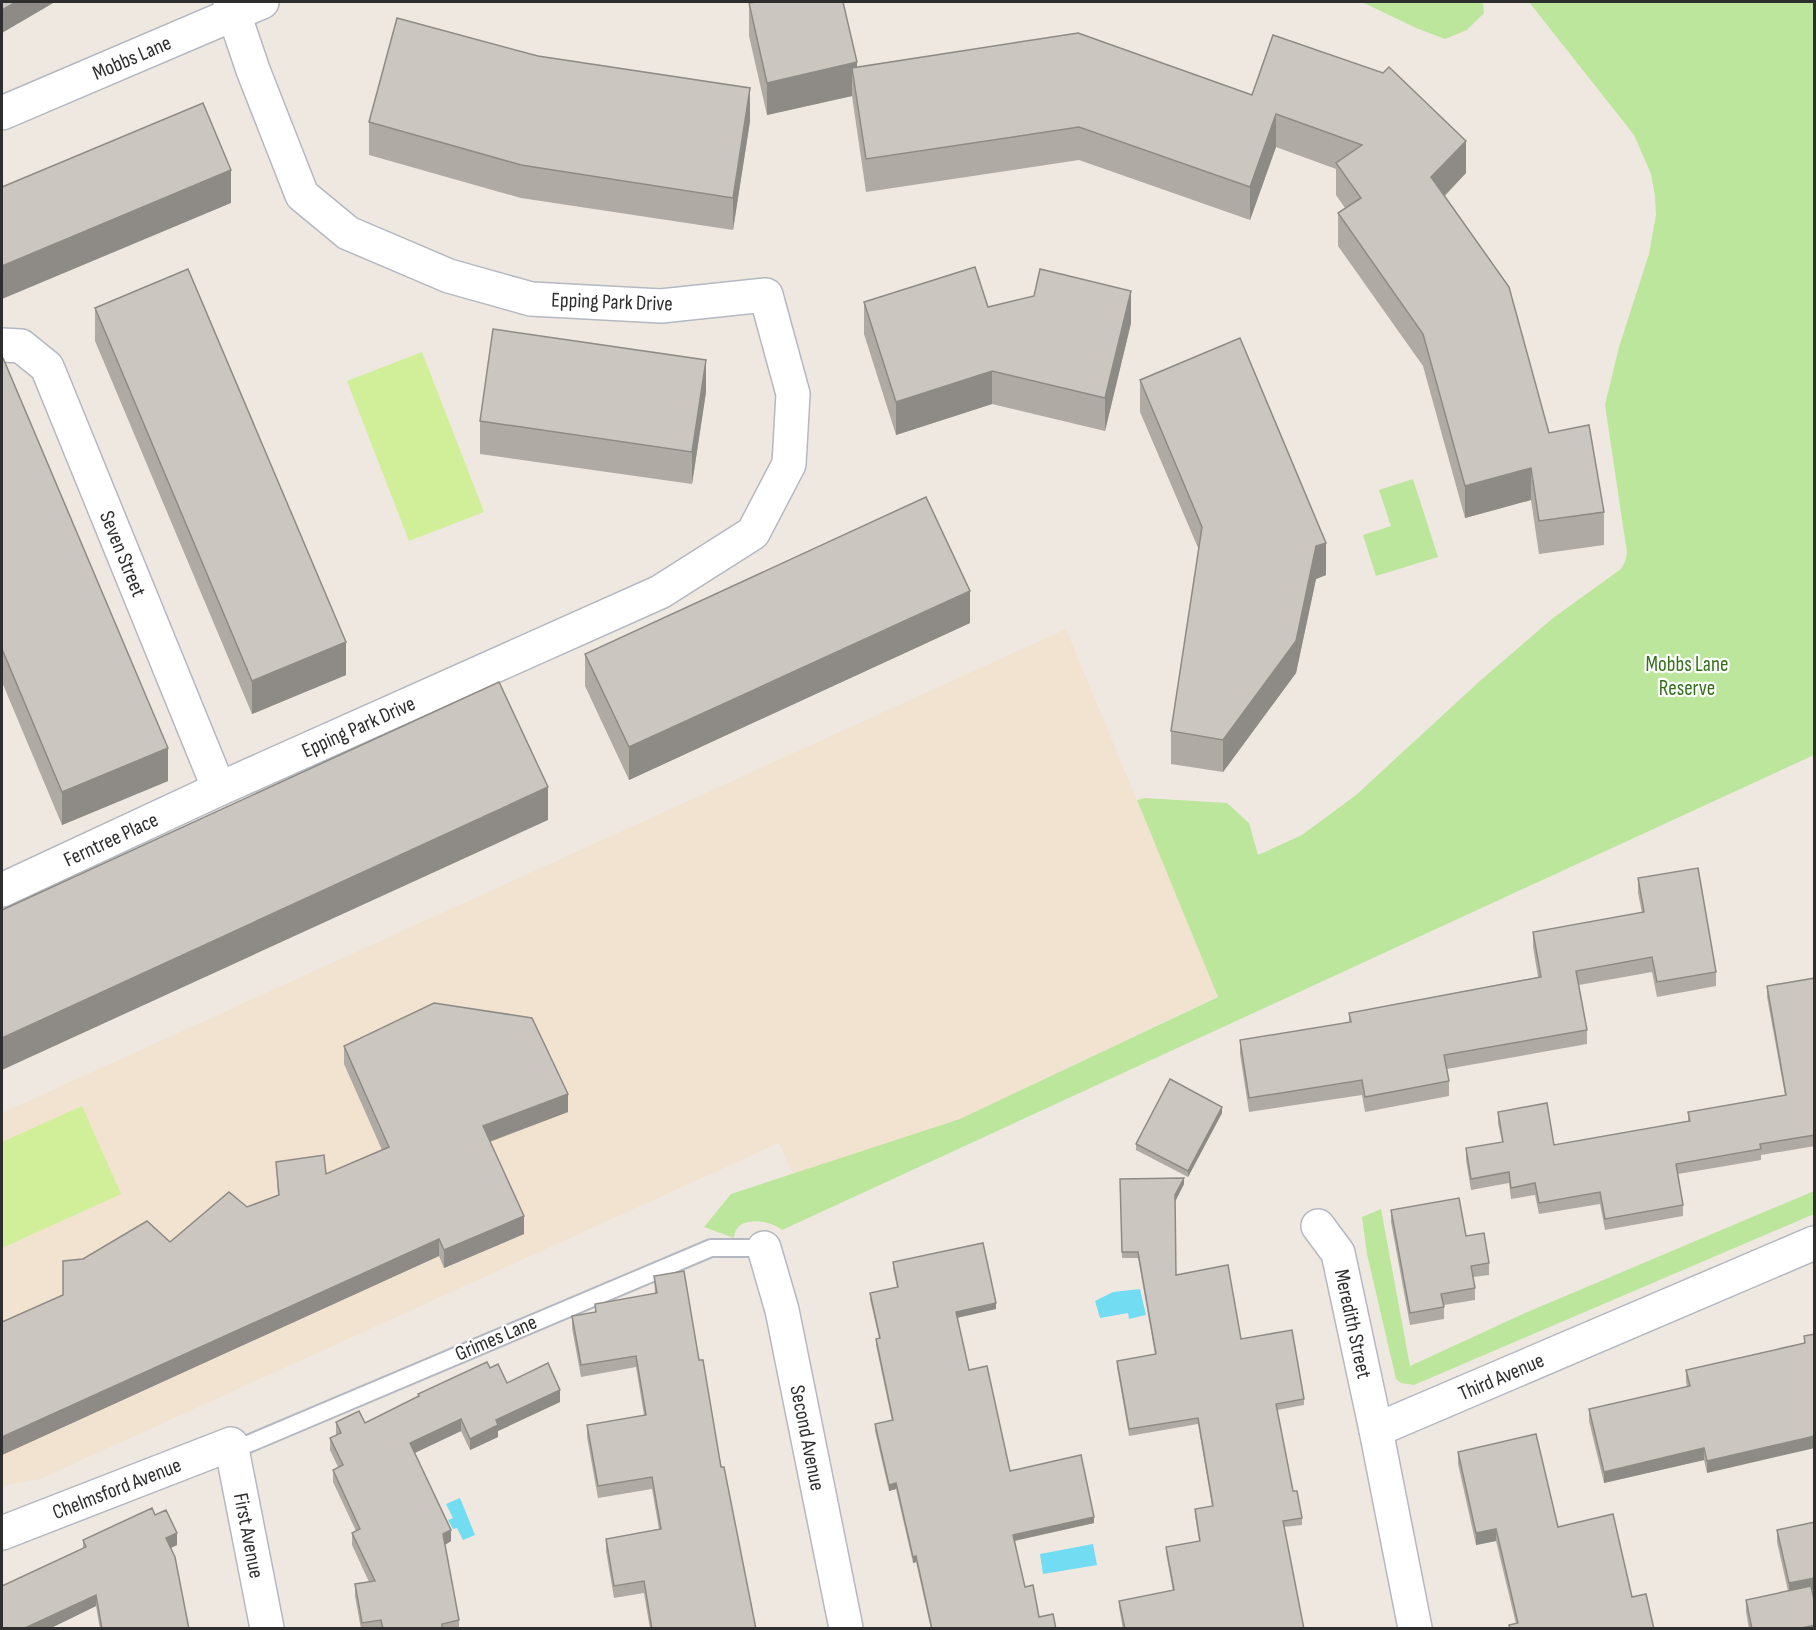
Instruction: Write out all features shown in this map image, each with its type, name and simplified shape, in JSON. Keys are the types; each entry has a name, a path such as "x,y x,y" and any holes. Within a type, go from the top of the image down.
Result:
{"street":[{"name":"Mobbs Lane","path":"2,113 242,5"},
{"name":"Epping Park Drive","path":"219,789 660,592 753,533 789,464 793,394 766,295 661,306 531,299 449,276 348,233 302,195 253,70 242,5"},
{"name":"Seven Street","path":"2,345 21,346 47,367 219,789"},
{"name":"Ferntree Place","path":"2,890 219,789"},
{"name":"Meredith Street","path":"1318,1226 1338,1253 1376,1430"},
{"name":"Third Avenue","path":"1376,1430 1815,1243"},
{"name":"Second Avenue","path":"764,1248 782,1310 846,1629"},
{"path":"1376,1430 1415,1629"},
{"name":"Chelmsford Avenue","path":"2,1533 231,1444"},
{"name":"First Avenue","path":"231,1444 267,1629"}],"lane":[{"name":"Grimes Lane","path":"231,1444 248,1444 711,1248 764,1248"}],"shaded area":[{"path":"1066,629 1218,996 802,1195 779,1143 40,1479 2,1486 2,1113"}],"green space":[{"path":"1362,2 1483,2 1484,13 1467,30 1445,39"},
{"name":"Mobbs Lane Reserve","path":"1529,2 1814,2 1814,755 782,1230 769,1223 746,1222 736,1231 734,1238 704,1227 731,1194 960,1119 1218,997 1137,800 1145,798 1227,803 1249,823 1258,855 1302,835 1356,795 1481,680 1553,618 1621,569 1627,553 1605,405 1619,347 1649,254 1656,215 1655,196 1651,174 1634,135"},
{"path":"422,352 484,512 409,541 347,381"},
{"path":"1413,479 1438,557 1376,576 1363,535 1391,526 1379,490"},
{"path":"82,1106 121,1194 2,1248 2,1142"},
{"path":"1814,1191 1814,1214 1414,1385 1401,1383 1396,1379 1367,1254 1362,1217 1381,1209 1410,1366 1525,1313"}],"water":[{"path":"1140,1289 1146,1315 1129,1319 1128,1313 1100,1318 1095,1301 1113,1292"},
{"path":"460,1498 475,1535 463,1540 457,1528 453,1529 448,1520 453,1518 446,1504"},
{"path":"1093,1544 1097,1565 1043,1574 1040,1554"}],"building":[{"path":"2,2 16,2 2,10"},
{"path":"843,2 857,62 767,83 749,3"},
{"path":"397,18 538,56 750,88 733,198 521,165 369,122"},
{"path":"1078,33 1252,95 1273,35 1383,73 1389,67 1466,141 1431,177 1509,287 1549,433 1589,425 1604,512 1539,521 1531,468 1465,486 1423,334 1338,213 1361,198 1336,163 1362,145 1276,114 1250,187 1079,127 866,159 852,68"},
{"path":"203,103 231,170 2,266 2,187"},
{"path":"975,267 988,307 1034,296 1040,269 1131,291 1105,398 992,371 896,402 864,302"},
{"path":"188,269 346,642 252,681 95,308"},
{"path":"493,329 706,360 692,452 480,421"},
{"path":"1240,338 1326,543 1316,546 1296,641 1223,740 1171,731 1202,527 1140,380"},
{"path":"2,358 168,748 62,792 2,649"},
{"path":"926,497 970,591 629,747 585,654"},
{"path":"499,682 548,787 2,1038 2,910"},
{"path":"1698,868 1716,972 1657,982 1652,957 1576,971 1587,1030 1444,1055 1449,1081 1365,1097 1362,1080 1249,1098 1240,1040 1351,1022 1349,1013 1541,977 1533,932 1644,912 1638,878"},
{"path":"1815,978 1815,1135 1760,1144 1761,1149 1676,1164 1683,1205 1605,1219 1600,1192 1539,1203 1535,1183 1511,1188 1509,1172 1471,1179 1466,1148 1503,1142 1498,1112 1547,1103 1554,1145 1690,1121 1688,1112 1786,1095 1767,986"},
{"path":"434,1003 532,1018 568,1094 483,1126 524,1216 444,1250 439,1239 2,1437 2,1322 63,1295 63,1261 83,1259 147,1221 170,1242 229,1192 247,1207 279,1195 276,1162 324,1155 326,1174 389,1147 344,1046"},
{"path":"1170,1079 1222,1107 1188,1171 1136,1144"},
{"path":"1184,1178 1175,1195 1176,1275 1228,1265 1241,1339 1292,1330 1304,1399 1276,1404 1293,1491 1297,1491 1302,1518 1283,1521 1304,1629 1125,1629 1119,1601 1174,1590 1166,1547 1200,1541 1195,1509 1213,1506 1198,1418 1129,1429 1117,1361 1156,1354 1138,1252 1122,1252 1120,1179"},
{"path":"1459,1198 1466,1236 1484,1233 1489,1263 1471,1266 1475,1288 1441,1294 1444,1307 1410,1313 1391,1210"},
{"path":"983,1243 996,1303 956,1312 969,1370 987,1366 1010,1471 1081,1455 1094,1517 1013,1535 1025,1587 1033,1585 1039,1617 1053,1614 1056,1629 932,1629 916,1556 913,1557 896,1483 889,1485 875,1424 893,1420 876,1339 880,1338 870,1293 898,1287 893,1262"},
{"path":"684,1271 699,1360 703,1360 721,1467 724,1467 756,1629 652,1629 644,1581 614,1586 606,1539 661,1529 652,1477 598,1486 587,1425 646,1415 636,1356 581,1365 572,1316 596,1312 595,1304 657,1293 654,1276"},
{"path":"1815,1334 1815,1436 1707,1461 1704,1448 1604,1472 1589,1409 1690,1386 1686,1370 1805,1343 1804,1336"},
{"path":"487,1362 490,1368 498,1364 507,1383 548,1363 560,1390 496,1420 498,1425 470,1439 461,1419 410,1443 451,1530 443,1534 459,1620 442,1624 442,1629 383,1629 381,1620 362,1623 355,1584 375,1581 352,1533 360,1529 333,1470 343,1465 330,1438 341,1433 336,1422 359,1411 365,1423 419,1396 418,1394"},
{"path":"1536,1434 1558,1527 1613,1514 1632,1597 1646,1594 1654,1629 1510,1629 1509,1625 1518,1623 1496,1529 1476,1533 1458,1452"},
{"path":"152,1508 155,1515 166,1510 177,1533 166,1538 175,1557 189,1629 102,1629 96,1595 23,1629 2,1629 2,1586 86,1547 83,1540"},
{"path":"1815,1522 1815,1578 1789,1583 1777,1530"},
{"path":"1811,1586 1815,1604 1815,1625 1803,1629 1752,1629 1746,1600"}]}
